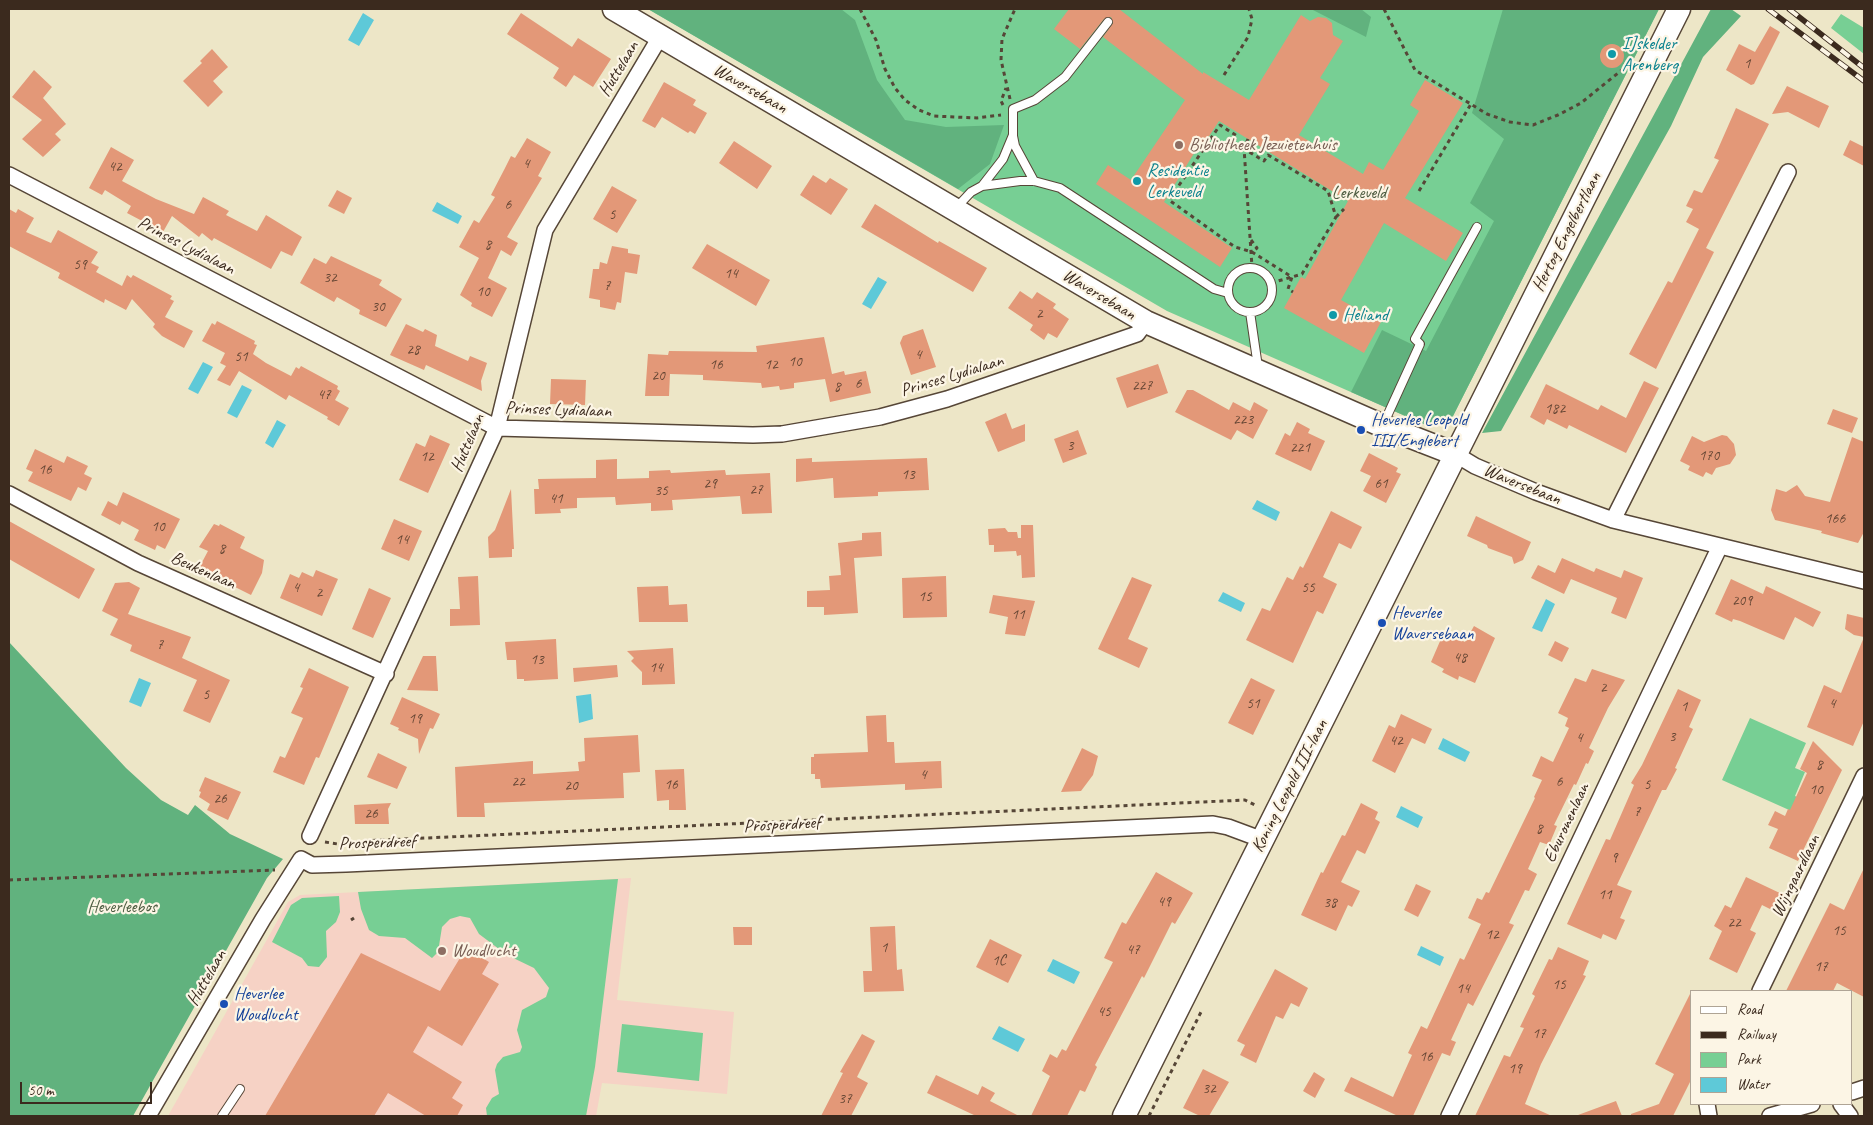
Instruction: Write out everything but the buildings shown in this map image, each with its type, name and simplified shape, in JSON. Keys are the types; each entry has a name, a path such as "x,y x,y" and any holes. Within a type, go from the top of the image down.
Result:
{"street":[{"name":"Waversebaan","path":"614,9 1146,322 1383,426 1455,454 1476,466 1536,492 1613,520 1864,581"},
{"name":"Hertog Engelbertlaan","path":"1455,454 1679,9"},
{"name":"Huttelaan","path":"310,836 386,674 447,533 498,428 546,230 660,36"},
{"path":"1613,520 1788,172"},
{"name":"Prinses Lydialaan","path":"9,175 498,428 753,435 782,434 880,417 947,399 1137,334 1146,322"},
{"name":"Koning Leopold III-laan","path":"1124,1116 1455,454"},
{"name":"Beukenlaan","path":"9,494 138,563 386,674"},
{"name":"Eburonenlaan","path":"1449,1116 1720,546"},
{"name":"Wijngaardlaan","path":"1760,990 1864,776"},
{"name":"Prosperdreef","path":"300,860 312,865 346,864 1213,824 1228,827 1263,840"},
{"name":"Huttelaan","path":"148,1116 300,860"},
{"path":"1770,1116 1808,1105"},
{"path":"1842,1105 1850,1116"}],"lane":[{"path":"1034,181 1015,146 1013,109 1035,100 1065,77 1108,22"},
{"path":"982,186 1003,159 1013,135"},
{"path":"955,210 971,192 982,186 1034,181 1060,188 1214,289 1228,293"},
{"path":"1383,426 1420,344 1415,339 1477,227"},
{"path":"1252,268 1263,272 1271,283 1271,296 1268,303 1257,311 1250,312 1238,309 1230,299 1228,286 1235,272 1252,268"},
{"path":"1250,312 1259,371"},
{"path":"222,1116 240,1089"}],"path":[{"path":"860,9 876,40 885,69 895,88 905,100 919,110 934,116 977,118 1002,115 1013,109 1005,85 1001,60 1002,38 1016,9"},
{"path":"1224,75 1248,37 1252,19 1249,9"},
{"path":"1384,9 1415,70 1487,114 1510,122 1533,125 1581,102 1636,58"},
{"path":"1419,191 1471,104"},
{"path":"1292,277 1252,252 1235,247 1169,200 1220,125 1237,136 1233,142 1264,161 1268,155 1328,191 1336,217"},
{"path":"1248,139 1244,148 1252,268"},
{"path":"1271,283 1302,274 1336,217 1344,209"},
{"path":"1292,277 1288,289 1293,292"},
{"path":"310,836 330,844 344,845 372,840 1245,800 1276,815"},
{"path":"9,880 252,869 279,870 289,877"}],"shaded area":[{"name":"Woudlucht","path":"631,878 617,1000 734,1012 727,1094 602,1083 596,1116 168,1116 288,902 300,895"}],"green space":[{"name":"Lerkeveld","path":"648,9 1659,9 1453,416 1441,425 1428,426 1167,311"},
{"path":"648,9 841,9 855,20 877,80 905,120 946,127 1004,125 990,164 958,189"},
{"path":"1311,9 1361,9 1371,17 1366,37"},
{"path":"1503,9 1659,9 1453,416 1441,425 1428,426 1351,392 1382,330 1426,351 1494,221 1470,203 1504,139 1472,113"},
{"path":"1711,9 1731,9 1741,16 1703,57 1671,126 1501,431 1482,433"},
{"path":"1841,14 1864,28 1864,54 1831,28"},
{"name":"Heverleebos","path":"9,642 126,768 161,800 188,815 195,805 230,834 283,859 267,878 133,1116 9,1116"},
{"path":"1750,718 1806,743 1795,768 1805,772 1795,796 1822,808 1816,822 1722,780"},
{"path":"618,879 595,1067 586,1116 487,1116 486,1108 492,1098 499,1094 495,1070 497,1064 503,1057 520,1052 522,1047 517,1030 522,1010 546,997 549,988 534,968 507,955 479,934 470,918 460,916 450,919 442,927 438,952 432,958 405,938 379,936 369,930 361,909 358,892"},
{"path":"339,896 340,912 336,922 326,931 327,957 319,967 308,966 302,958 272,942 291,905 302,898"},
{"path":"622,1024 703,1033 699,1081 617,1072"}],"water":[{"path":"363,13 374,20 359,46 348,40"},
{"path":"437,202 462,216 458,224 432,211"},
{"path":"878,277 887,282 871,309 862,304"},
{"path":"203,362 213,367 198,394 188,389"},
{"path":"242,385 252,390 237,418 227,413"},
{"path":"277,420 286,425 273,448 265,443"},
{"path":"1257,500 1280,512 1276,521 1252,509"},
{"path":"1223,592 1245,603 1241,612 1218,601"},
{"path":"1546,599 1555,604 1542,632 1532,628"},
{"path":"139,678 151,683 141,707 129,702"},
{"path":"591,694 593,719 579,723 576,696"},
{"path":"1443,738 1470,752 1465,762 1438,749"},
{"path":"1401,806 1423,817 1418,828 1396,817"},
{"path":"1421,946 1444,957 1440,966 1417,955"},
{"path":"1053,959 1080,972 1074,984 1047,971"},
{"path":"999,1026 1025,1039 1018,1052 992,1039"}],"railway":[{"path":"1768,9 1864,81"},
{"path":"1789,9 1864,68"}],"place":[{"name":"IJskelder Arenberg","path":"1612,54"},
{"name":"Bibliotheek Jezuietenhuis","path":"1179,145"},
{"name":"Residentie Lerkeveld","path":"1137,181"},
{"name":"Heliand","path":"1333,315"},
{"name":"Heverlee Leopold III/Englebert","path":"1361,430"},
{"name":"Heverlee Waversebaan","path":"1382,623"},
{"name":"Woudlucht","path":"442,951"},
{"name":"Heverlee Woudlucht","path":"224,1004"}]}
